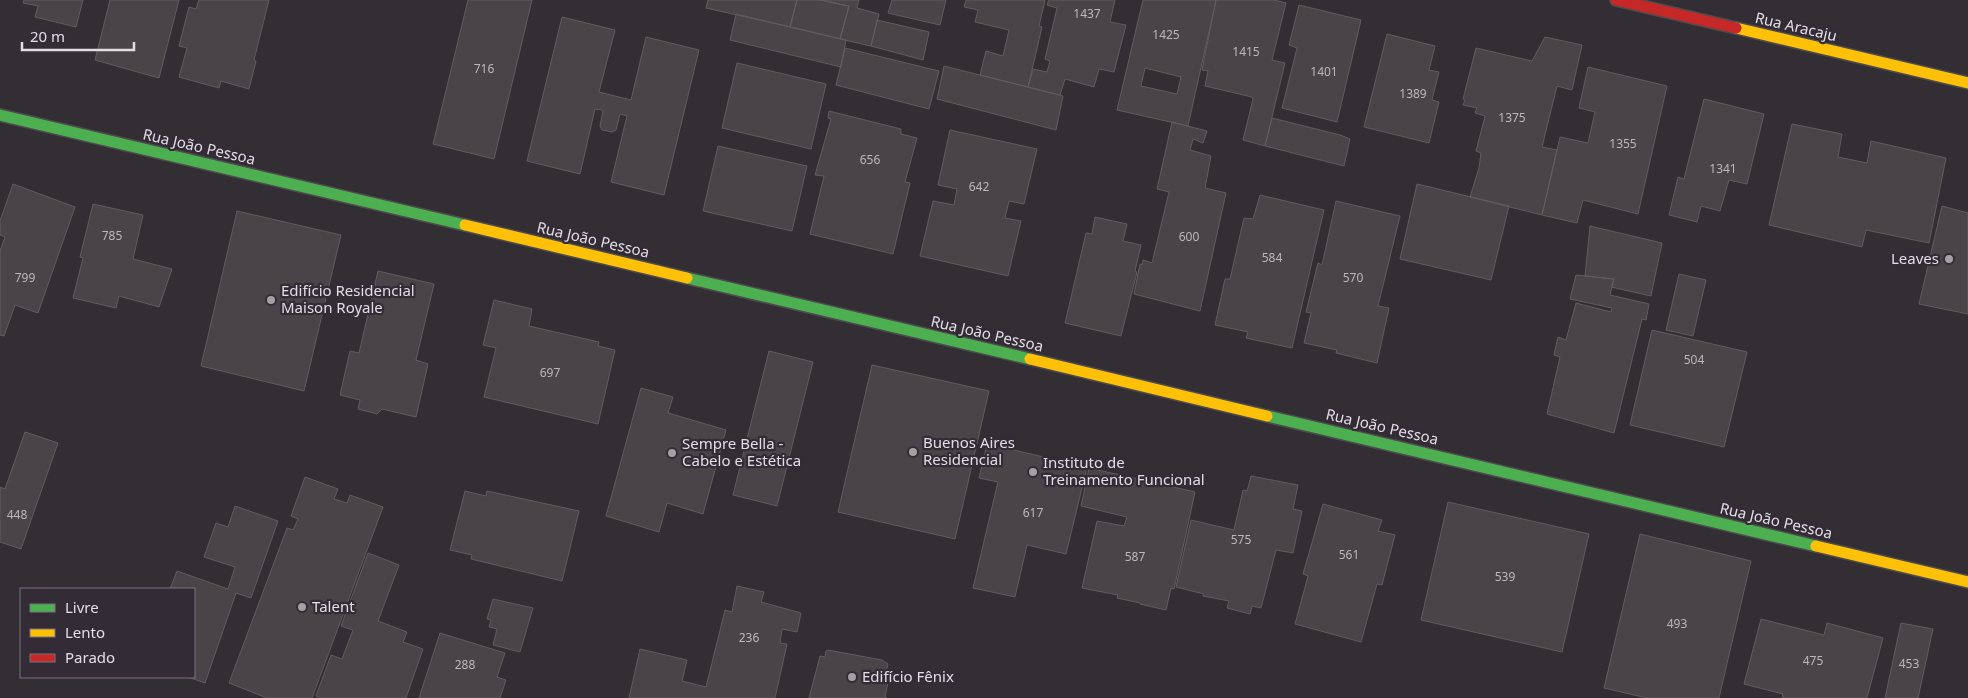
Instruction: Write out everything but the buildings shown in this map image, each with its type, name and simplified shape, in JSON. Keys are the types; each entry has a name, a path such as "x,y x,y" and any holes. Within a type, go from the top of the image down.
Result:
{"street":[{"name":"Rua Aracaju","path":"1616,0 1968,83"},
{"name":"Rua João Pessoa","path":"0,115 1968,582"}],"traffic: fast":[{"path":"0,115 465,225"},
{"path":"687,278 1030,359"},
{"path":"1267,416 1816,546"}],"traffic: slow":[{"path":"1736,28 1968,83"},
{"path":"465,225 687,278"},
{"path":"1030,359 1267,416"},
{"path":"1816,546 1968,582"}],"traffic: jam":[{"path":"1616,0 1736,28"}],"place":[{"name":"Leaves","path":"1949,259"},
{"name":"Edifício Residencial Maison Royale","path":"271,300"},
{"name":"Buenos Aires Residencial","path":"913,452"},
{"name":"Sempre Bella - Cabelo e Estética","path":"672,453"},
{"name":"Instituto de Treinamento Funcional","path":"1033,472"},
{"name":"Talent","path":"302,607"},
{"name":"Edifício Fênix","path":"852,677"}]}
